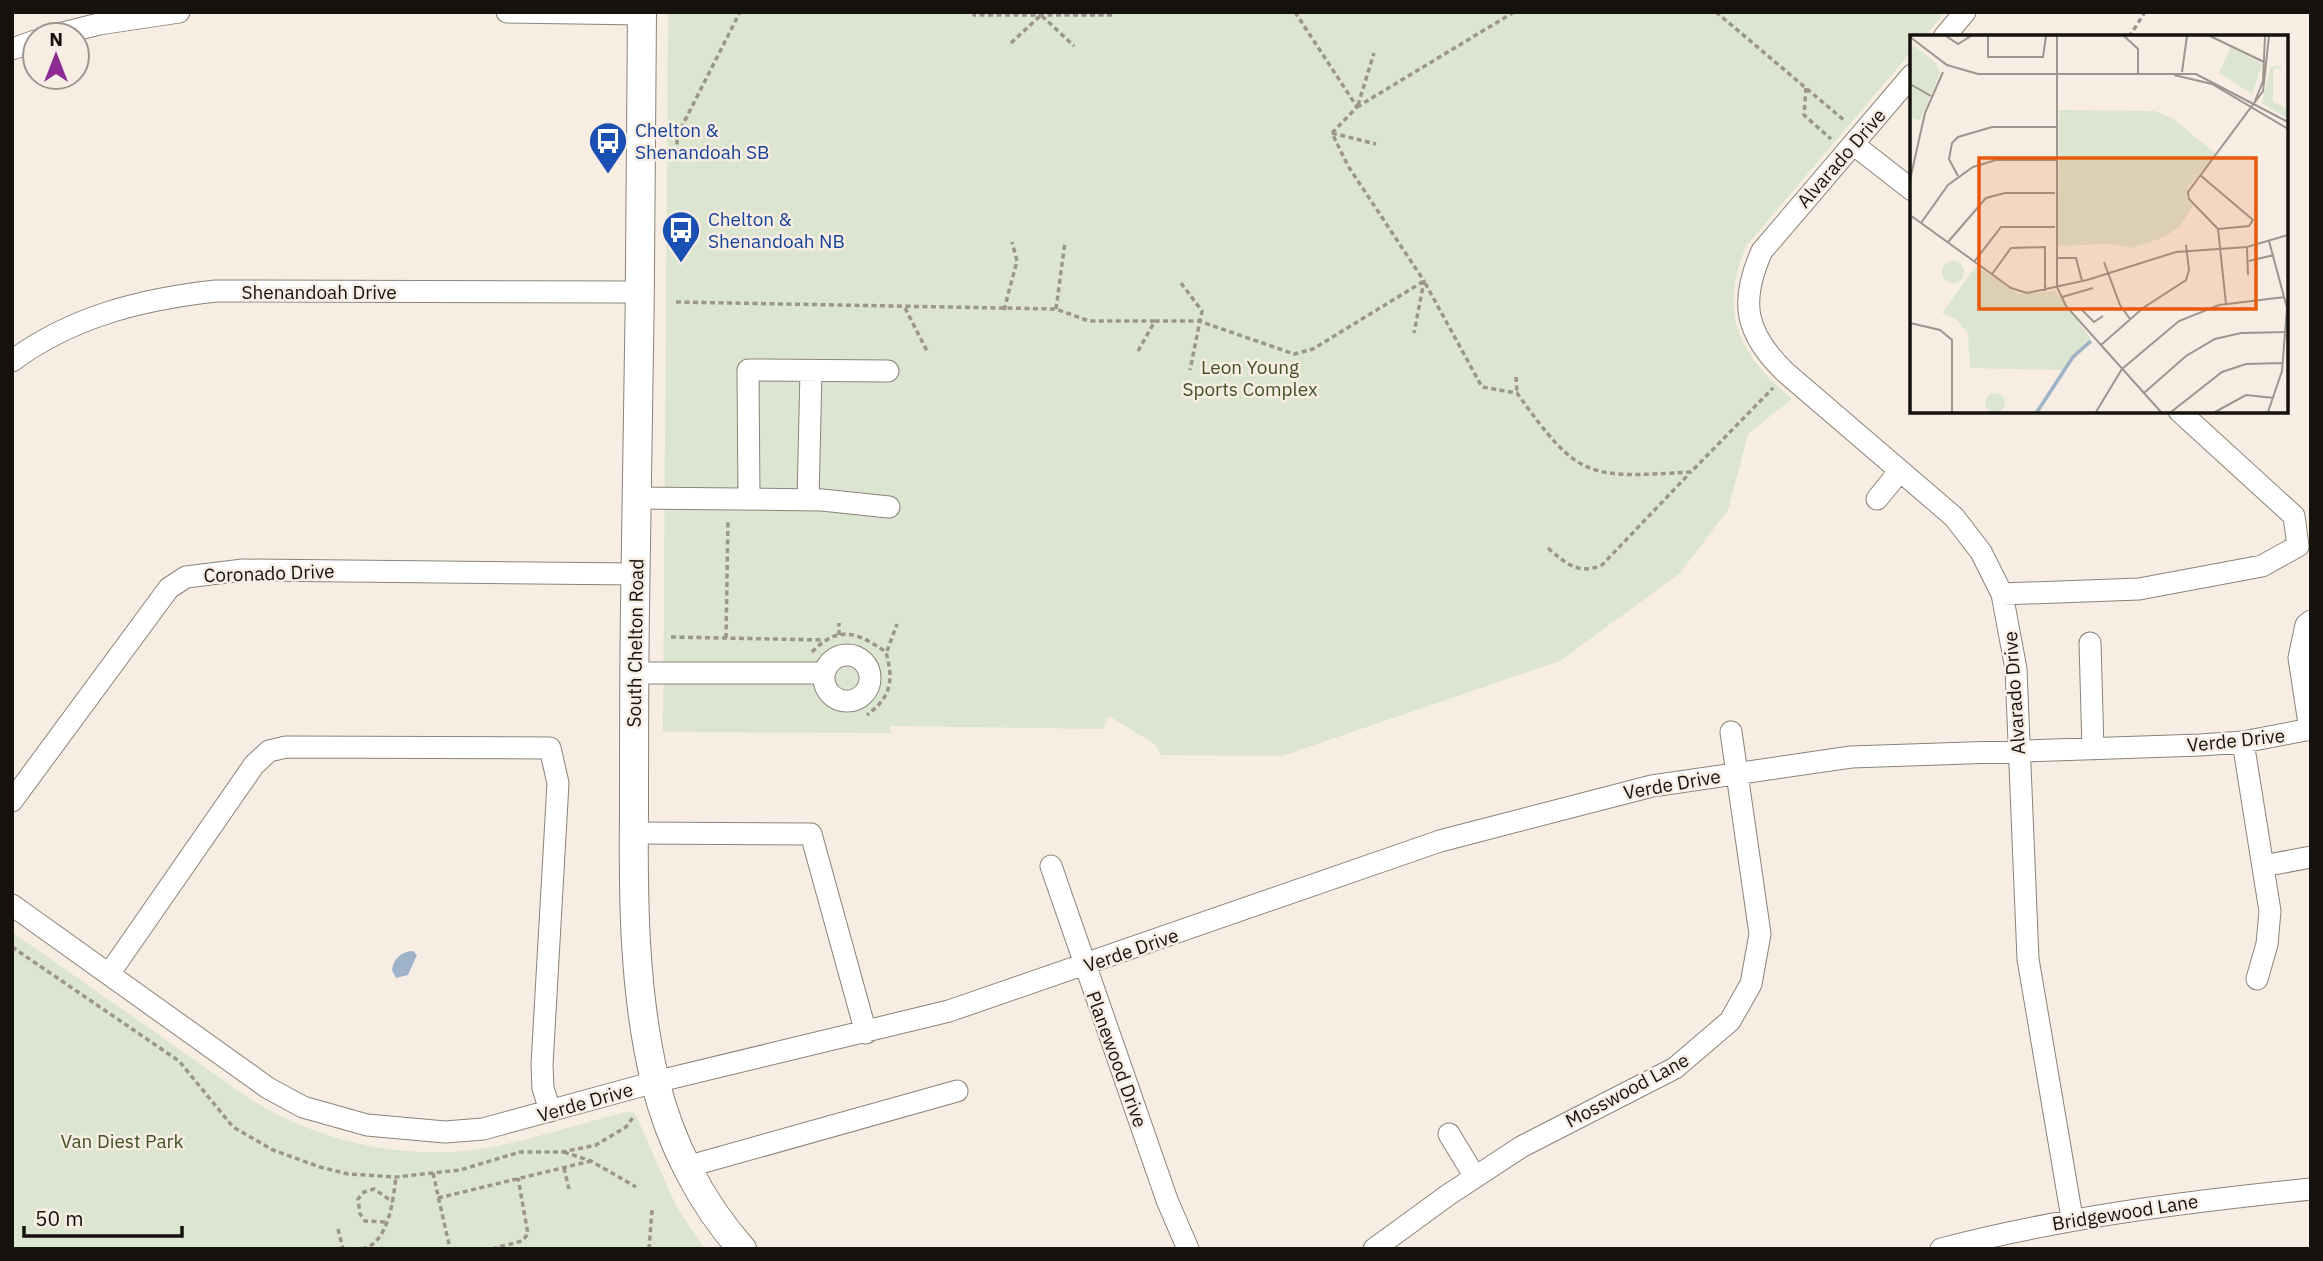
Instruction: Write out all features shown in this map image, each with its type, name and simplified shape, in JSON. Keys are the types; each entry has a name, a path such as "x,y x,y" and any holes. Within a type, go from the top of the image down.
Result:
{"main road":[{"name":"South Chelton Road","path":"642,13 634,673 634,833 638,967 643,1019 655,1082 686,1167 741,1249"}],"street":[{"path":"91,26 179,12"},
{"path":"507,12 642,13"},
{"path":"1946,35 1965,12"},
{"name":"Alvarado Drive","path":"1910,77 1762,251 1754,267 1747,300 1749,318 1761,346 1785,372 1969,533 2002,594 2016,669 2028,959 2072,1218"},
{"path":"1853,144 1910,188"},
{"name":"Shenandoah Drive","path":"12,361 58,332 103,313 164,297 216,291 639,292"},
{"path":"749,499 748,370 888,371"},
{"path":"808,500 811,371"},
{"path":"2002,594 2139,589 2262,566 2298,546 2294,516 2181,413"},
{"path":"1877,499 1899,472"},
{"path":"637,498 808,500 889,507"},
{"name":"Coronado Drive","path":"12,801 169,588 186,578 211,572 243,570 636,574"},
{"path":"2310,729 2299,657 2306,625 2311,621"},
{"path":"2090,643 2093,748"},
{"path":"634,673 815,673"},
{"name":"Verde Drive","path":"12,905 268,1088 303,1107 367,1125 445,1132 483,1129 655,1082 949,1011 1488,827 1652,786 1863,756 2243,741 2310,729"},
{"name":"Mosswood Lane","path":"1374,1249 1475,1177 1569,1120 1675,1068 1714,1038 1741,1003 1755,971 1760,934 1731,732"},
{"path":"2243,741 2270,911 2267,944 2257,979"},
{"path":"108,974 254,765 269,751 286,747 550,748 558,783 542,1065 543,1088 550,1111"},
{"path":"634,833 811,834 866,1033"},
{"path":"2263,866 2311,857"},
{"name":"Planewood Drive","path":"1051,866 1084,966 1171,1209 1188,1249"},
{"path":"686,1167 957,1091"},
{"path":"1450,1134 1475,1177"},
{"name":"Bridgewood Lane","path":"1941,1249 2072,1218 2190,1201 2311,1189"}],"path":[{"path":"677,153 677,136 740,12"},
{"path":"974,12 974,15 1114,15 1114,12"},
{"path":"1295,12 1357,107"},
{"path":"1332,133 1357,107 1514,12"},
{"path":"1716,12 1846,122"},
{"path":"2130,35 2146,12"},
{"path":"1011,43 1041,15"},
{"path":"1041,15 1074,46"},
{"path":"1357,107 1374,52"},
{"path":"1806,88 1804,115 1831,139"},
{"path":"1332,133 1376,144"},
{"path":"1332,133 1348,166 1424,281 1482,387 1517,393"},
{"path":"1004,310 1017,261 1012,242"},
{"path":"1056,309 1065,242"},
{"path":"676,302 1056,309 1088,321 1199,321 1294,354 1313,349 1424,281"},
{"path":"1414,333 1424,281"},
{"path":"1181,283 1202,312 1190,370"},
{"path":"905,308 927,351"},
{"path":"1138,351 1155,321"},
{"path":"1548,548 1567,565 1588,571 1602,565 1771,390 1785,372"},
{"path":"1516,377 1517,393 1548,436 1567,456 1592,471 1619,477 1691,472"},
{"path":"726,638 728,512"},
{"path":"839,623 839,635"},
{"path":"867,715 887,696 892,683 887,652 897,624"},
{"path":"671,637 825,640 839,635 861,634 887,652"},
{"path":"815,673 806,661 825,640"},
{"path":"562,1152 591,1161 636,1187"},
{"path":"438,1198 591,1161"},
{"path":"564,1167 569,1189"},
{"path":"433,1173 450,1249"},
{"path":"362,1249 372,1248 380,1237 393,1202 396,1177"},
{"path":"492,1249 522,1241 528,1234 518,1178"},
{"path":"385,1222 365,1221 359,1214 358,1199 364,1192 374,1189 393,1202"},
{"path":"649,1249 652,1210"},
{"path":"338,1229 343,1249"}],"green space":[{"name":"Leon Young Sports Complex","path":"668,12 1945,12 1926,35 1910,35 1910,53 1747,245 1738,269 1734,291 1738,331 1758,366 1792,399 1748,434 1728,510 1680,573 1560,661 1282,756 1160,755 1156,745 1109,716 1103,729 890,726 891,733 663,732"},
{"name":"Van Diest Park","path":"12,932 253,1101 298,1124 346,1141 422,1152 470,1150 515,1142 626,1112 635,1113 677,1208 705,1249 12,1249"}],"water":[{"path":"413,951 417,955 408,975 396,978 392,970 396,959 405,952"}],"place":[{"name":"Chelton & Shenandoah SB","path":"608,175"},
{"name":"Chelton & Shenandoah NB","path":"681,264"}]}
